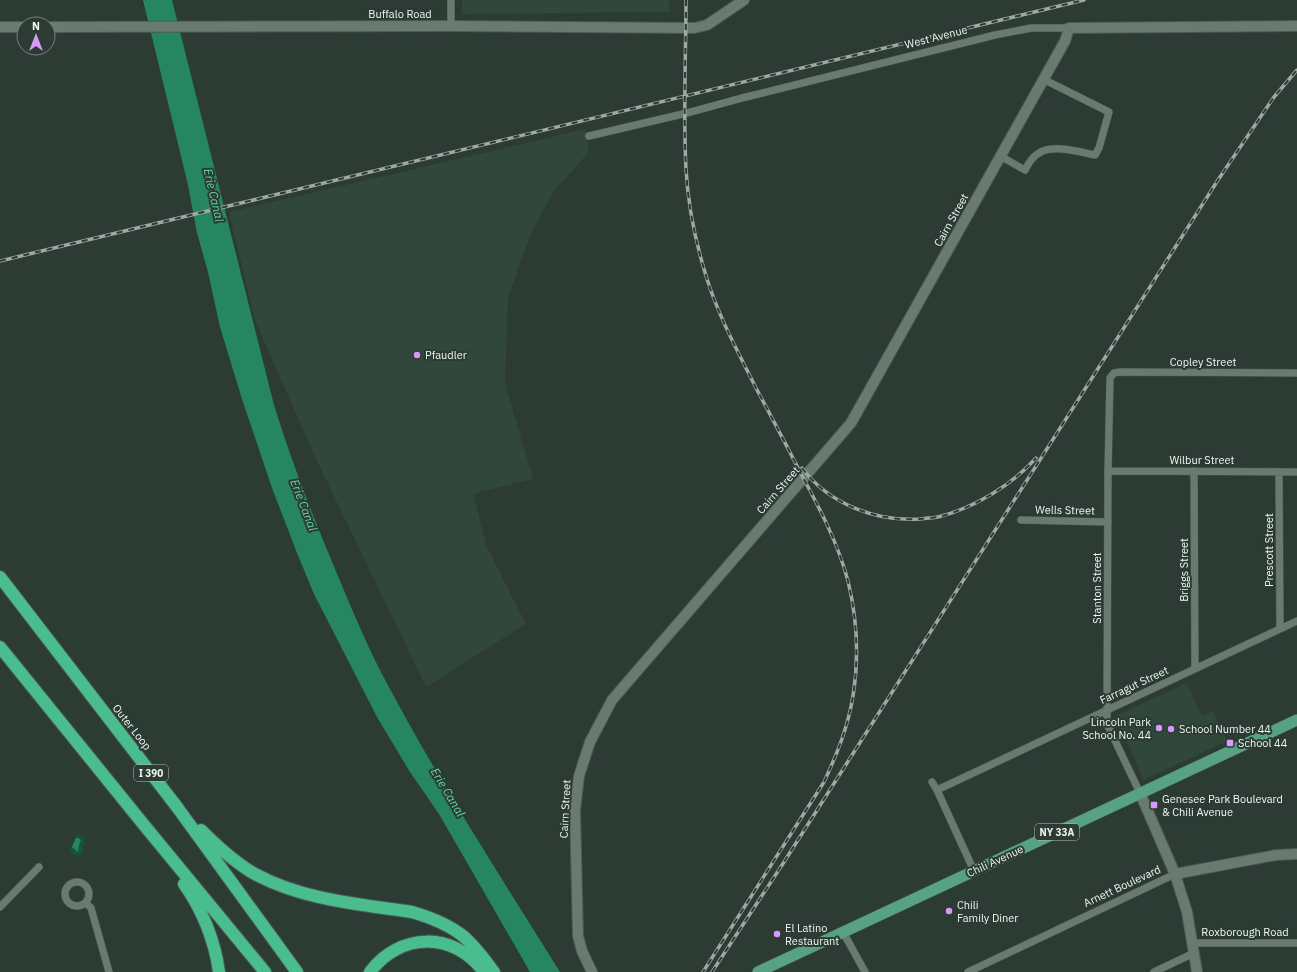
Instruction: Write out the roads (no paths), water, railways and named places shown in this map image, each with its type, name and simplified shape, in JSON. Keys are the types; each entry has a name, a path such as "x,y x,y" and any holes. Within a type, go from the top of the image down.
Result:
{"highway":[{"name":"Outer Loop","path":"0,577 177,807 298,972"},
{"path":"0,647 265,972"},
{"path":"177,807 229,856 255,873 294,891 319,898 412,912 426,916 440,922 463,936 483,957 494,972"},
{"path":"144,825 199,908 212,942 219,972"},
{"path":"370,972 382,958 398,948 414,942 423,941 434,942 456,948 469,956 484,972"}],"main road":[{"name":"Chili Avenue","path":"758,972 1297,720"}],"street":[{"path":"451,0 451,26"},
{"name":"Buffalo Road","path":"56,26 451,26 701,28 719,18 744,0"},
{"name":"West Avenue","path":"589,136 688,113 742,98 995,35 1031,28 1297,26"},
{"path":"0,27 16,27"},
{"name":"Cairn Street","path":"592,972 584,956 578,936 575,810 579,776 590,742 612,700 851,423 1065,41 1069,28"},
{"path":"1000,156 1025,170 1035,155 1046,150 1058,149 1095,155 1099,148 1109,112 1043,79"},
{"name":"Copley Street","path":"1111,376 1120,372 1297,373"},
{"name":"Stanton Street","path":"1111,376 1109,381 1108,471 1108,726 1140,793"},
{"name":"Wilbur Street","path":"1108,471 1297,472"},
{"name":"Briggs Street","path":"1194,471 1195,669"},
{"name":"Prescott Street","path":"1279,472 1280,628"},
{"name":"Wells Street","path":"1021,520 1108,522"},
{"name":"Farragut Street","path":"937,790 1297,621"},
{"path":"932,782 974,871"},
{"path":"1140,793 1176,874 1186,912 1197,972"},
{"name":"Arnett Boulevard","path":"968,972 1176,874 1276,855 1297,854"},
{"path":"0,907 39,867"},
{"path":"86,903 91,908 108,972"},
{"path":"843,932 864,972"},
{"name":"Roxborough Road","path":"1154,972 1193,948 1297,943"}],"water":[{"name":"Erie Canal","path":"143,0 172,0 274,405 288,448 320,534 356,619 383,675 430,761 560,972 530,972 439,814 410,772 377,717 314,594 272,488 220,327 208,272 197,233 188,185"},
{"path":"76,838 81,840 78,852 72,847"}],"railway":[{"path":"686,0 686,169 693,225 699,252 717,307 729,334 821,512 839,553 851,595 856,638 855,682 848,719 838,751 824,782 703,972"},
{"path":"0,261 1084,0"},
{"path":"712,972 784,862 1218,180 1274,97 1297,70"},
{"path":"802,468 813,481 826,492 855,508 870,514 887,517 920,519 938,517 952,513 992,494 1016,477 1036,458"}],"place":[{"name":"Pfaudler","path":"417,355"},
{"name":"Lincoln Park School No. 44","path":"1159,728"},
{"name":"School Number 44","path":"1171,729"},
{"name":"School 44","path":"1230,743"},
{"name":"Genesee Park Boulevard & Chili Avenue","path":"1154,805"},
{"name":"Chili Family Diner","path":"949,911"},
{"name":"El Latino Restaurant","path":"777,934"}]}
